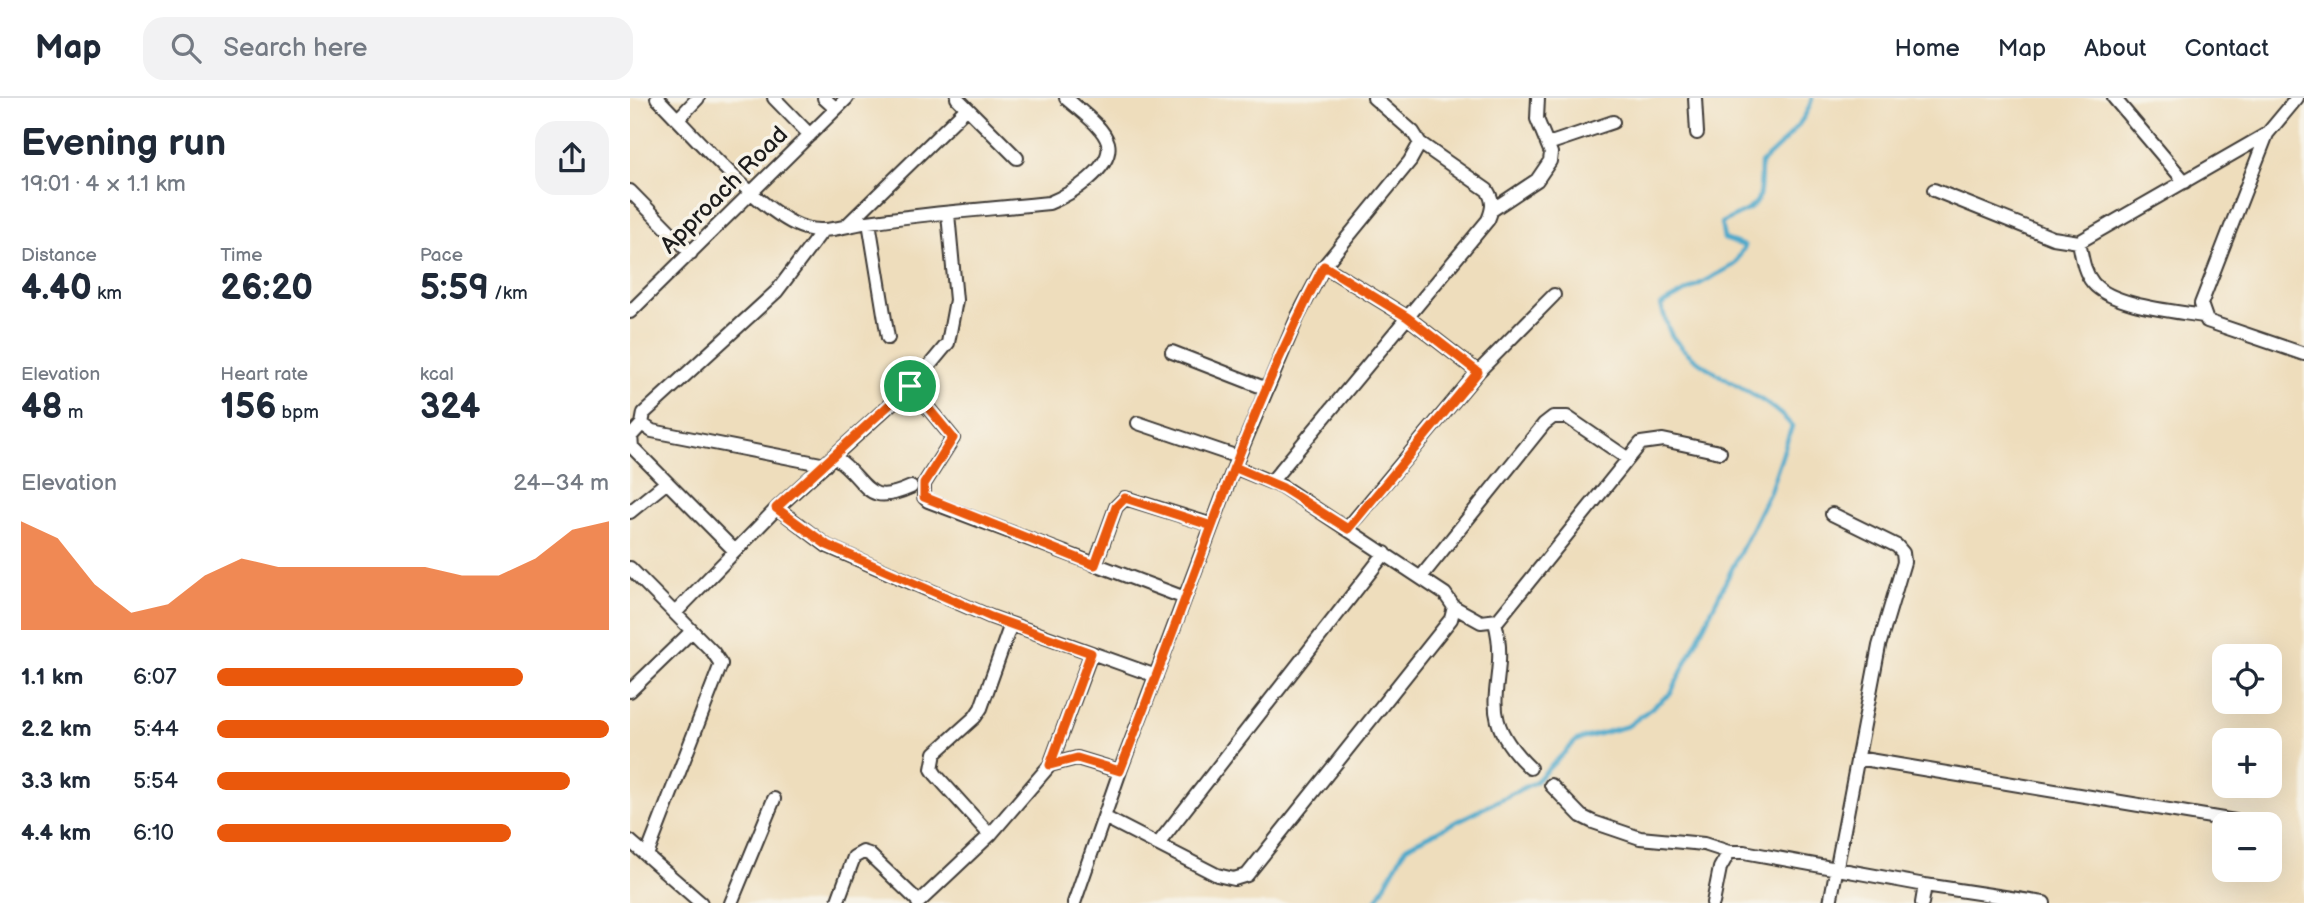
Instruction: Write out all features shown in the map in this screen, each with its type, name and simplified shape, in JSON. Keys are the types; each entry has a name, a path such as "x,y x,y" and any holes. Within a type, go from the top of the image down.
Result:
{"street":[{"path":"657,98 751,193 804,228 823,230 869,222 1049,203 1082,185 1108,154 1108,142 1101,131 1066,98"},
{"path":"678,119 698,98"},
{"path":"774,98 810,135"},
{"path":"824,98 836,109"},
{"name":"Approach Road","path":"630,312 847,98"},
{"path":"957,98 1017,158"},
{"path":"1271,482 1488,220 1492,210 1493,199 1487,190 1420,144 1413,132 1374,98"},
{"path":"1492,210 1545,171 1551,153 1537,119 1538,98"},
{"path":"1695,98 1697,133"},
{"path":"2114,98 2185,182"},
{"path":"2203,316 2201,303 2267,134 2297,98"},
{"path":"845,226 967,108"},
{"path":"1548,144 1594,126 1613,122"},
{"path":"1934,190 2053,238 2079,242 2267,134"},
{"path":"1074,903 1120,771 1236,462 1298,316 1324,266 1410,161 1420,144"},
{"path":"630,191 691,253"},
{"path":"675,613 776,508 910,386 940,354 952,334 956,300 948,214"},
{"path":"869,222 888,338"},
{"path":"735,551 630,443 631,436 642,424 644,412 777,291 823,230"},
{"path":"2079,242 2085,270 2095,286 2139,305 2203,316 2218,326 2304,354"},
{"path":"1324,266 1407,317 1478,372"},
{"path":"1348,529 1478,372 1554,295"},
{"path":"1172,352 1267,389"},
{"path":"910,386 953,438 924,484 924,497 1185,598"},
{"path":"1421,577 1544,424 1553,417 1567,417 1627,458"},
{"path":"1138,423 1236,462 1385,553 1445,594 1454,607 1481,622 1494,622"},
{"path":"642,424 652,431 830,461 876,495 888,497 911,487"},
{"path":"1494,622 1641,443 1653,440 1720,452"},
{"path":"630,512 667,482"},
{"path":"1095,565 1116,507 1125,498 1212,526"},
{"path":"776,508 827,545 1011,624 1156,676"},
{"path":"1830,903 1880,646 1902,573 1903,553 1897,546 1832,514"},
{"path":"1158,844 1385,553"},
{"path":"630,568 719,659 721,670 647,855"},
{"path":"1104,817 1217,875 1234,879 1247,875 1451,619 1454,607"},
{"path":"1494,622 1500,644 1493,700 1497,717 1511,750 1530,768"},
{"path":"990,835 936,775 932,761 935,753 975,717 981,708 1011,624"},
{"path":"630,691 692,631"},
{"path":"837,903 854,857 863,852 869,854 919,903 990,835 1050,765 1091,653"},
{"path":"1050,765 1077,758 1120,771"},
{"path":"1857,758 2212,817"},
{"path":"1551,785 1581,816 1640,838 1704,844 1729,852 1744,852 1925,885 2044,903"},
{"path":"732,903 774,799"},
{"path":"630,841 701,903"},
{"path":"1713,903 1720,868 1729,852"},
{"path":"1922,903 1925,885"}],"waterway":[{"path":"1375,903 1406,847 1535,782 1577,740 1628,726 1671,693 1770,491 1792,426 1764,402 1684,350 1670,333 1661,305 1734,265 1745,246 1724,239 1721,223 1744,212 1756,202 1760,189 1761,163 1798,125 1812,98"}],"route":[{"path":"910,386 776,508 827,545 991,617 1091,653 1050,765 1077,758 1120,771 1156,676 1185,598 1212,526 1234,467 1283,488 1348,529 1478,372 1407,317 1324,266 1298,316 1234,467 1212,526 1125,498 1116,507 1095,565 924,497 924,484 953,438 951,432 910,386"}]}
